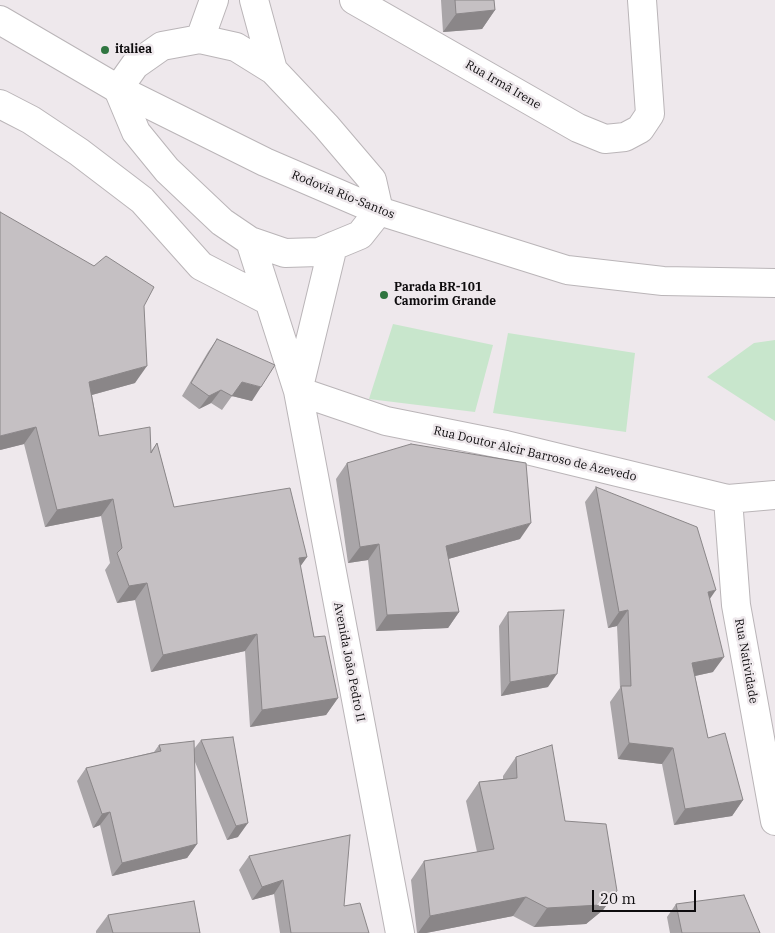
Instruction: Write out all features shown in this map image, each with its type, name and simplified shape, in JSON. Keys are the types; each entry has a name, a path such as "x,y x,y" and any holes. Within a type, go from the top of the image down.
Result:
{"main road":[{"path":"200,38 214,0"},
{"path":"254,0 273,70"},
{"name":"Rua Irmã Irene","path":"354,0 578,128 605,139 625,137 640,129 650,114 642,0"},
{"name":"Rodovia Rio-Santos","path":"0,20 118,89 265,162 379,212 567,270 662,281 775,283"},
{"path":"200,38 236,47 273,70 326,126 372,180 379,212 360,235 319,252 284,253 250,241 222,222 168,170 136,132 118,89 135,65 162,46 200,38"},
{"path":"0,104 31,120 79,152 142,200 201,266 269,301"},
{"name":"Avenida João Pedro II","path":"250,241 298,390 400,933"},
{"name":"Avenida João Pedro II","path":"298,390 333,246"},
{"name":"Rua Doutor Alcir Barroso de Azevedo","path":"298,390 386,421 506,446 728,499 775,495"},
{"name":"Rua Natividade","path":"728,499 736,604 775,821"}],"green space":[{"path":"393,324 493,345 475,412 369,399"},
{"path":"508,333 635,353 626,432 493,413"},
{"path":"775,340 775,421 707,377 754,343"}],"building":[{"path":"455,0 494,0 495,10 456,14"},
{"path":"0,212 94,266 106,256 154,287 144,306 147,366 89,382 99,436 150,427 151,453 157,443 174,507 290,488 307,557 299,558 314,637 325,636 338,698 262,710 257,634 163,655 147,583 129,586 117,553 122,548 113,499 57,510 36,427 0,436"},
{"path":"217,339 275,365 261,387 242,382 232,396 221,390 209,396 191,383"},
{"path":"411,444 526,463 531,523 446,546 459,612 387,615 379,544 360,547 347,463"},
{"path":"596,487 697,527 716,590 708,592 724,657 692,663 708,738 725,733 743,800 685,809 673,748 629,743 621,686 631,686 628,610 619,612"},
{"path":"564,610 557,674 510,682 508,612"},
{"path":"233,737 248,823 236,826 201,740"},
{"path":"194,741 197,844 122,863 110,812 102,814 86,768 161,751 159,745"},
{"path":"552,745 565,821 606,824 617,891 600,905 547,908 526,897 430,916 424,861 494,849 479,782 517,778 516,757"},
{"path":"350,835 344,906 360,903 369,933 291,933 283,880 262,887 249,856"},
{"path":"744,895 760,933 682,933 676,904"},
{"path":"194,901 200,933 113,933 108,915"}],"place":[{"name":"italiea","path":"105,50"},
{"name":"Parada BR-101 Camorim Grande","path":"384,295"}]}
